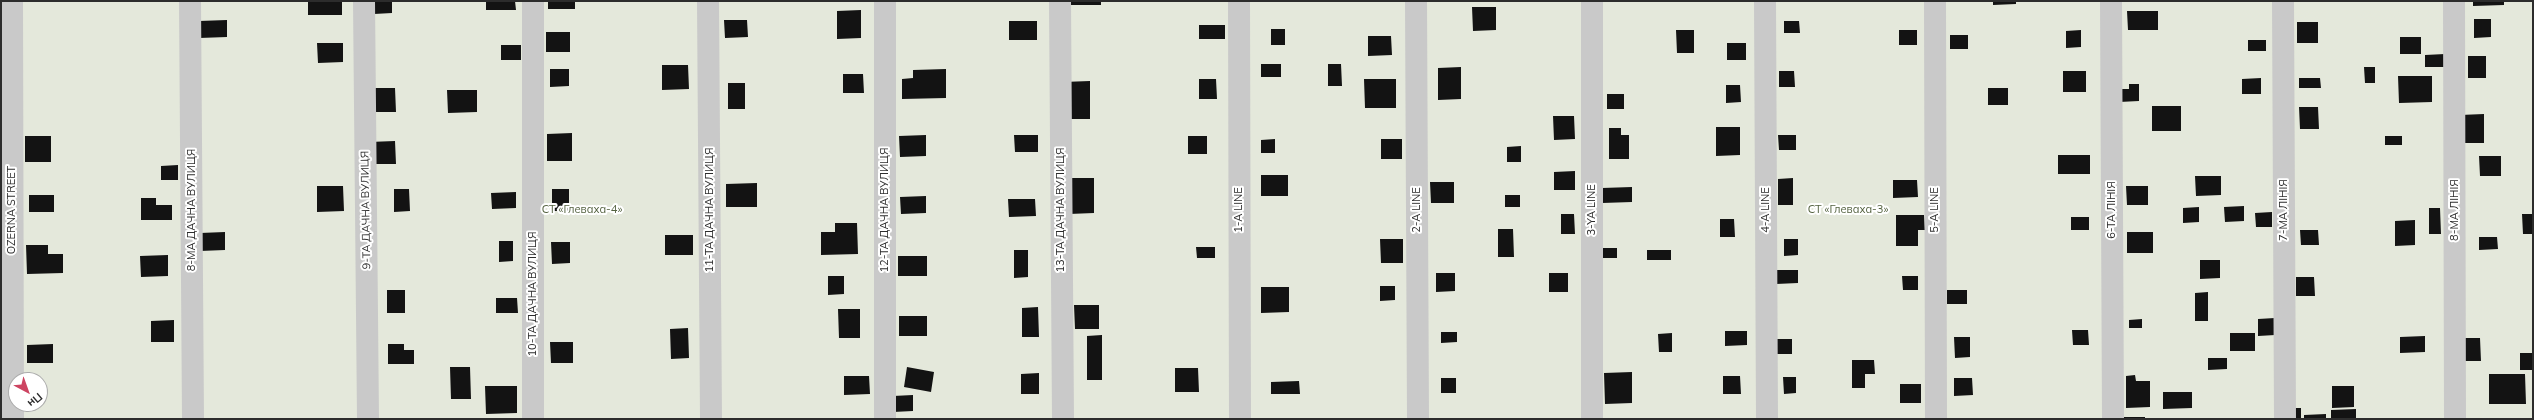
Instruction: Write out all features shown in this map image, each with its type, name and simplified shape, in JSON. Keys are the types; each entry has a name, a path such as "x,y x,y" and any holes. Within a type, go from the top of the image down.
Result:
{"street":[{"name":"OZERNA STREET","path":"12,1 12,419"},
{"name":"8-МА ДАЧНА ВУЛИЦЯ","path":"190,1 193,419"},
{"name":"9-ТА ДАЧНА ВУЛИЦЯ","path":"364,1 368,419"},
{"name":"10-ТА ДАЧНА ВУЛИЦЯ","path":"533,1 533,419"},
{"name":"11-ТА ДАЧНА ВУЛИЦЯ","path":"708,1 711,419"},
{"name":"12-ТА ДАЧНА ВУЛИЦЯ","path":"885,1 885,419"},
{"name":"13-ТА ДАЧНА ВУЛИЦЯ","path":"1060,1 1063,419"},
{"name":"1-A LINE","path":"1239,1 1240,419"},
{"name":"2-A LINE","path":"1416,1 1418,419"},
{"name":"3-YA LINE","path":"1592,1 1592,419"},
{"name":"4-A LINE","path":"1765,1 1767,419"},
{"name":"5-A LINE","path":"1935,1 1936,419"},
{"name":"6-ТА ЛІНІЯ","path":"2111,1 2113,419"},
{"name":"7-МА ЛІНІЯ","path":"2283,1 2285,419"},
{"name":"8-МА ЛІНІЯ","path":"2454,1 2455,419"}],"green space":[{"path":"1,1 2533,1 2533,419 1,419"}],"building":[{"path":"308,1 342,1 342,15 308,15"},
{"path":"374,1 392,1 392,13 374,14"},
{"path":"486,1 515,1 516,10 486,10"},
{"path":"548,1 575,1 575,9 548,9"},
{"path":"1070,1 1101,1 1101,5 1070,5"},
{"path":"1993,1 2016,1 2016,4 1993,5"},
{"path":"2473,1 2504,1 2504,5 2473,6"},
{"path":"1472,7 1496,7 1496,30 1473,31"},
{"path":"861,10 861,38 837,39 837,11"},
{"path":"2127,11 2158,11 2158,30 2128,30"},
{"path":"2474,19 2491,19 2491,37 2474,38"},
{"path":"227,20 227,37 199,38 199,21"},
{"path":"724,20 747,20 748,37 725,38"},
{"path":"1009,21 1037,21 1037,40 1009,40"},
{"path":"1784,21 1799,21 1800,33 1784,33"},
{"path":"2297,22 2318,22 2318,43 2297,43"},
{"path":"1199,25 1225,25 1225,39 1199,39"},
{"path":"1271,29 1285,29 1285,45 1271,45"},
{"path":"1676,30 1694,30 1694,53 1677,53"},
{"path":"1899,30 1917,30 1917,45 1899,45"},
{"path":"2081,30 2081,47 2066,48 2066,31"},
{"path":"546,32 570,32 570,52 546,52"},
{"path":"1950,35 1968,35 1968,49 1950,49"},
{"path":"1368,36 1391,36 1392,55 1368,56"},
{"path":"2400,37 2421,37 2421,54 2400,54"},
{"path":"2248,40 2266,40 2266,51 2248,51"},
{"path":"317,43 343,43 343,62 318,63"},
{"path":"1727,43 1746,43 1746,60 1727,60"},
{"path":"501,45 521,45 521,60 501,60"},
{"path":"2445,54 2445,67 2425,67 2425,55"},
{"path":"2468,56 2486,56 2486,78 2468,78"},
{"path":"1261,64 1281,64 1281,77 1261,77"},
{"path":"1328,64 1341,64 1342,86 1328,86"},
{"path":"662,65 688,65 689,89 662,90"},
{"path":"1461,67 1461,99 1438,100 1438,68"},
{"path":"2364,67 2375,67 2375,83 2365,83"},
{"path":"550,69 569,69 569,86 550,87"},
{"path":"946,69 946,98 902,99 902,79 913,78 913,70"},
{"path":"1779,71 1794,71 1795,87 1779,87"},
{"path":"2063,71 2086,71 2086,92 2063,92"},
{"path":"843,74 863,74 864,93 843,93"},
{"path":"2398,76 2432,76 2432,102 2399,103"},
{"path":"2261,78 2261,94 2242,94 2242,79"},
{"path":"2299,78 2320,78 2321,88 2299,88"},
{"path":"1199,79 1216,79 1217,99 1199,99"},
{"path":"1364,79 1396,79 1396,108 1365,108"},
{"path":"1090,81 1090,119 1063,119 1063,82"},
{"path":"728,83 745,83 745,109 728,109"},
{"path":"2129,84 2139,84 2139,101 2119,102 2119,89 2129,89"},
{"path":"1726,85 1740,85 1741,102 1726,103"},
{"path":"370,88 395,88 396,112 371,112"},
{"path":"1988,88 2008,88 2008,105 1988,105"},
{"path":"447,90 477,90 477,112 448,113"},
{"path":"1607,94 1624,94 1624,109 1607,109"},
{"path":"2152,106 2181,106 2181,131 2152,131"},
{"path":"2299,107 2318,107 2319,129 2300,129"},
{"path":"2484,114 2484,143 2460,143 2460,115"},
{"path":"1553,116 1574,116 1575,139 1554,140"},
{"path":"1716,127 1740,127 1740,155 1716,156"},
{"path":"1609,128 1621,128 1621,135 1629,135 1629,159 1609,159"},
{"path":"572,133 572,161 547,161 547,134"},
{"path":"926,135 926,156 900,157 899,136"},
{"path":"1014,135 1038,135 1038,152 1015,152"},
{"path":"1778,135 1796,135 1796,150 1779,150"},
{"path":"25,136 51,136 51,162 25,162"},
{"path":"1188,136 1207,136 1207,154 1188,154"},
{"path":"2385,136 2402,136 2402,145 2385,145"},
{"path":"1275,139 1275,153 1261,153 1261,140"},
{"path":"1381,139 1402,139 1402,159 1381,159"},
{"path":"395,141 396,164 370,164 369,142"},
{"path":"1521,146 1521,162 1507,162 1507,147"},
{"path":"2058,155 2090,155 2090,174 2058,174"},
{"path":"2479,156 2501,156 2501,176 2480,176"},
{"path":"178,165 178,180 161,180 161,166"},
{"path":"1575,171 1575,190 1554,190 1554,172"},
{"path":"1261,175 1288,175 1288,196 1261,196"},
{"path":"2195,176 2221,176 2221,195 2196,196"},
{"path":"1069,178 1094,178 1094,213 1069,214"},
{"path":"1793,178 1793,205 1778,205 1778,179"},
{"path":"1893,180 1917,180 1918,197 1893,198"},
{"path":"1430,182 1454,182 1454,203 1431,203"},
{"path":"757,183 757,207 726,207 726,184"},
{"path":"317,186 343,186 344,211 317,212"},
{"path":"2126,186 2148,186 2148,205 2127,205"},
{"path":"1632,187 1632,202 1602,203 1602,188"},
{"path":"394,189 409,189 410,211 394,212"},
{"path":"552,189 569,189 569,211 552,211"},
{"path":"516,192 516,208 492,209 491,193"},
{"path":"29,195 54,195 54,212 29,212"},
{"path":"1505,195 1520,195 1520,207 1505,207"},
{"path":"926,196 926,213 901,214 900,197"},
{"path":"141,198 156,198 156,205 172,205 172,220 141,220"},
{"path":"1008,199 1035,199 1036,216 1009,217"},
{"path":"2244,206 2244,221 2225,222 2224,207"},
{"path":"2199,207 2199,222 2183,223 2183,208"},
{"path":"2429,208 2440,208 2441,234 2429,234"},
{"path":"2272,212 2272,227 2256,227 2255,213"},
{"path":"1561,214 1574,214 1575,234 1561,234"},
{"path":"2522,214 2533,214 2533,234 2523,234"},
{"path":"1896,215 1924,215 1925,230 1918,230 1918,246 1896,246"},
{"path":"2071,217 2089,217 2089,230 2071,230"},
{"path":"1720,219 1734,219 1735,237 1720,237"},
{"path":"2415,220 2415,245 2395,246 2395,221"},
{"path":"835,223 857,223 858,254 821,255 821,232 835,232"},
{"path":"1498,229 1513,229 1514,257 1498,257"},
{"path":"2300,230 2318,230 2319,245 2301,245"},
{"path":"225,232 225,250 200,251 200,233"},
{"path":"2127,232 2153,232 2153,253 2127,253"},
{"path":"665,235 693,235 693,255 665,255"},
{"path":"2479,237 2497,237 2498,249 2479,250"},
{"path":"1380,239 1403,239 1403,263 1381,263"},
{"path":"1784,239 1798,239 1798,255 1784,256"},
{"path":"499,241 513,241 513,261 499,262"},
{"path":"551,242 570,242 570,263 552,264"},
{"path":"26,245 48,245 48,254 63,254 63,273 27,274"},
{"path":"1196,247 1215,247 1215,258 1197,258"},
{"path":"1601,248 1617,248 1617,258 1601,258"},
{"path":"1014,250 1028,250 1028,277 1014,278"},
{"path":"1647,250 1671,250 1671,260 1647,260"},
{"path":"168,255 168,276 141,277 140,256"},
{"path":"898,256 927,256 927,276 898,276"},
{"path":"2200,260 2220,260 2220,278 2200,279"},
{"path":"1776,270 1798,270 1798,283 1776,284"},
{"path":"1436,273 1455,273 1455,291 1436,292"},
{"path":"1549,273 1568,273 1568,292 1549,292"},
{"path":"828,276 844,276 844,294 828,295"},
{"path":"1902,276 1918,276 1918,290 1903,290"},
{"path":"2296,277 2314,277 2315,296 2296,296"},
{"path":"1380,286 1395,286 1395,300 1380,301"},
{"path":"1261,287 1289,287 1289,312 1261,313"},
{"path":"387,290 405,290 405,313 387,313"},
{"path":"1947,290 1967,290 1967,304 1947,304"},
{"path":"2208,292 2208,321 2195,321 2195,293"},
{"path":"496,298 517,298 518,313 496,313"},
{"path":"1074,305 1099,305 1099,329 1075,329"},
{"path":"1038,307 1039,337 1022,337 1022,308"},
{"path":"838,309 860,309 860,338 839,338"},
{"path":"899,316 927,316 927,336 899,336"},
{"path":"2275,318 2275,335 2258,336 2258,319"},
{"path":"2142,319 2142,328 2129,328 2129,320"},
{"path":"174,320 174,342 151,342 151,321"},
{"path":"688,328 689,358 671,359 670,329"},
{"path":"2072,330 2088,330 2089,345 2073,345"},
{"path":"1725,331 1747,331 1747,345 1725,346"},
{"path":"1441,332 1457,332 1457,342 1441,343"},
{"path":"1672,333 1672,352 1659,352 1658,334"},
{"path":"2230,333 2255,333 2255,351 2230,351"},
{"path":"1102,335 1102,380 1087,380 1087,336"},
{"path":"2425,336 2425,352 2400,353 2400,337"},
{"path":"1954,337 1970,337 1970,357 1955,358"},
{"path":"2460,338 2480,338 2481,361 2460,361"},
{"path":"1775,339 1792,339 1792,354 1775,354"},
{"path":"550,342 573,342 573,363 551,363"},
{"path":"53,344 53,363 27,363 27,345"},
{"path":"388,344 404,344 404,350 414,350 414,364 388,364"},
{"path":"2520,353 2533,353 2533,370 2520,370"},
{"path":"2208,358 2227,358 2227,369 2208,370"},
{"path":"1852,360 1874,360 1875,374 1865,374 1865,388 1852,388"},
{"path":"450,367 470,367 471,399 451,399"},
{"path":"907,367 934,372 931,392 904,387"},
{"path":"1175,368 1198,368 1199,392 1175,392"},
{"path":"1632,372 1632,403 1605,404 1604,373"},
{"path":"1039,373 1039,394 1021,394 1021,374"},
{"path":"2489,374 2525,374 2526,404 2489,404"},
{"path":"2135,375 2136,381 2150,381 2150,407 2126,408 2126,376"},
{"path":"844,376 869,376 870,394 844,395"},
{"path":"1723,376 1740,376 1741,394 1723,394"},
{"path":"1783,377 1796,377 1796,393 1784,394"},
{"path":"1441,378 1456,378 1456,393 1441,393"},
{"path":"1954,378 1972,378 1973,395 1954,396"},
{"path":"1299,381 1300,394 1271,394 1271,382"},
{"path":"1900,384 1921,384 1921,403 1900,403"},
{"path":"485,386 517,386 517,413 486,414"},
{"path":"2332,386 2354,386 2354,407 2332,408"},
{"path":"2163,392 2192,392 2192,408 2163,409"},
{"path":"913,395 913,411 893,412 893,396"},
{"path":"2290,408 2301,408 2301,419 2290,419"},
{"path":"2356,409 2356,419 2331,419 2331,410"},
{"path":"2326,414 2326,419 2304,419 2304,415"},
{"path":"2120,417 2145,417 2145,419 2120,419"}],"park label":[{"name":"СТ «Глеваха-4»","path":"582,210"},
{"name":"СТ «Глеваха-3»","path":"1848,210"}]}
